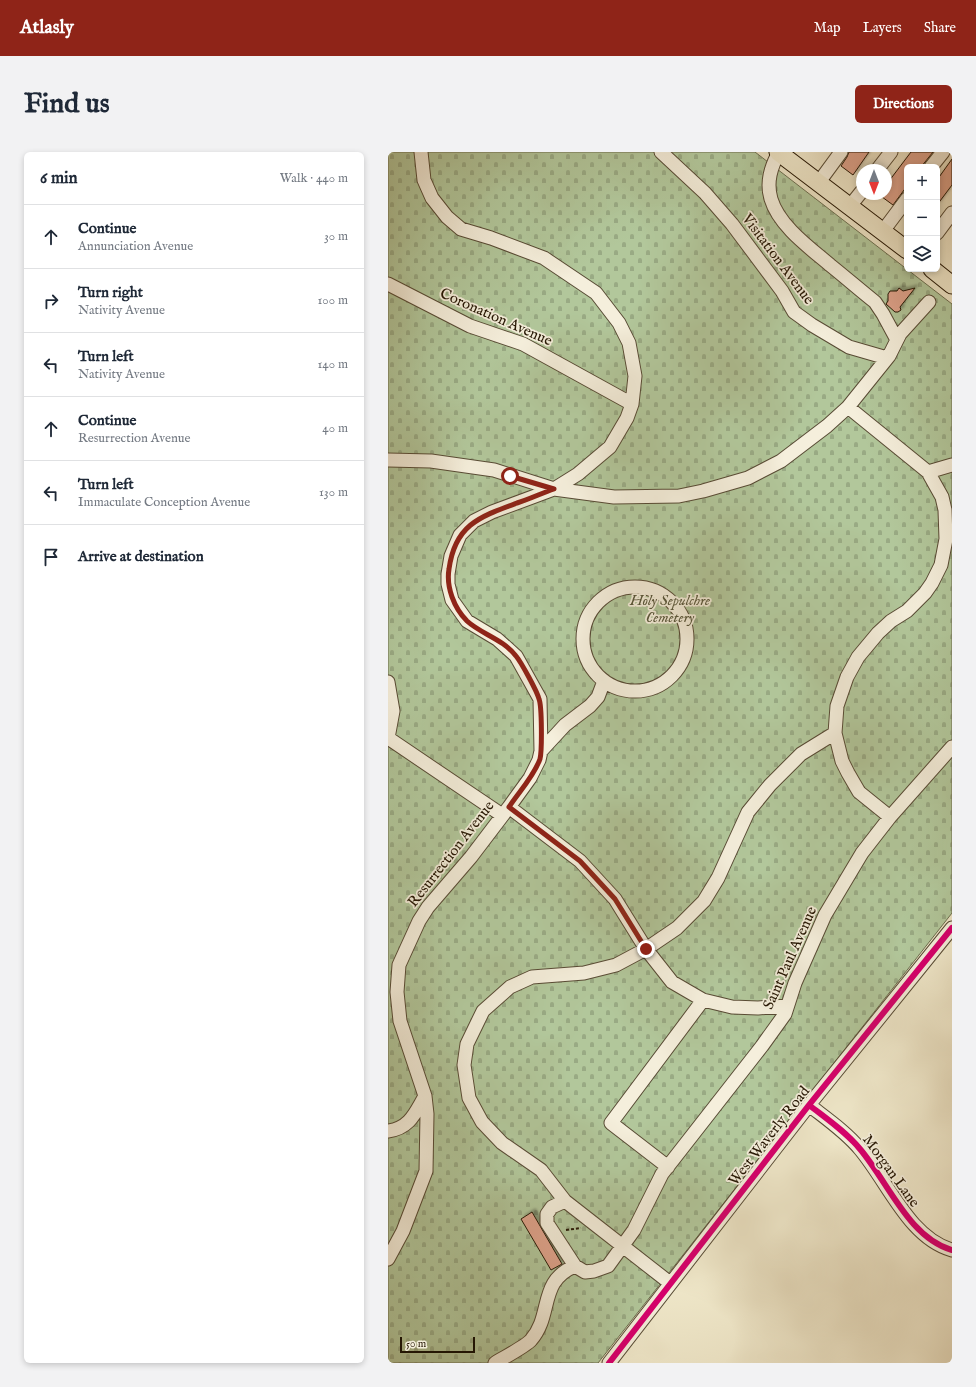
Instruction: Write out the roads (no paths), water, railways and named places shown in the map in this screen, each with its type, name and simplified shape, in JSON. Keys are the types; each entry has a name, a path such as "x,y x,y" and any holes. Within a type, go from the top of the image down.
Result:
{"main road":[{"path":"779,152 904,248"},
{"path":"937,272 950,280"}],"street":[{"path":"421,152 424,180 432,198 447,217 462,229 544,258 596,293 619,322 629,343 635,376 632,404 627,418 610,447 578,474 554,489 492,512 474,521 460,535 451,556 448,584 452,600 467,621 497,639 516,656 540,699 541,751"},
{"name":"Visitation Avenue","path":"661,152 705,193 732,224 782,291 794,312 849,347 887,358"},
{"path":"779,152 771,168 769,183 771,201 781,219 801,240 875,302 897,340"},
{"path":"819,182 841,152"},
{"path":"882,164 891,152"},
{"path":"934,164 943,152"},
{"path":"850,206 856,198"},
{"path":"882,231 906,200"},
{"path":"940,229 952,213"},
{"name":"Coronation Avenue","path":"388,284 470,326 523,344 632,404"},
{"path":"388,460 431,461 494,470 554,489 620,497 679,496 703,491 748,478 781,461 827,426 848,407 887,358 900,334 929,302"},
{"path":"848,407 928,472 942,497 945,510 946,531 941,565 925,594 907,611 891,621 878,633 858,657 847,678 837,706 835,733 842,761 859,792 890,817"},
{"path":"928,472 952,465"},
{"path":"632,588 650,590 666,598 678,609 685,624 688,640 685,656 677,670 666,682 651,689 635,692 619,689 604,681 592,668 585,652 584,634 589,616 596,606 599,602 615,592 632,588"},
{"path":"541,751 565,725 590,706 598,697 604,681"},
{"path":"388,682 394,711 388,738 505,811 580,861 615,899 646,949 672,982 704,1000 732,1007 758,1008 787,1006"},
{"path":"670,1283 565,1201 541,1170 502,1142 482,1122 469,1098 464,1065 467,1044 483,1011 510,987 532,977 584,973 616,965 646,949 677,928 704,901 718,878 748,812 770,785 801,754 835,733"},
{"name":"Saint Paul Avenue","path":"622,1246 634,1230 662,1174 762,1046 785,1014 795,983 825,915 862,853 890,817 952,747"},
{"name":"Resurrection Avenue","path":"388,1259 403,1231 426,1171 427,1114 425,1096 400,1021 398,992 399,965 419,921 428,907 470,857 530,778 539,760 541,751"},
{"name":"West Waverly Road","path":"609,1363 809,1105 952,928"},
{"path":"668,1167 611,1123 704,1000"},
{"path":"388,1131 400,1128 412,1119 425,1096"},
{"name":"Morgan Lane","path":"809,1105 845,1132 861,1150 916,1227 935,1243 952,1250"},
{"path":"565,1201 552,1206 547,1214 547,1222 575,1266 585,1272 594,1271 608,1266 622,1246"},
{"path":"495,1363 531,1340 542,1322 547,1299 557,1277 565,1270 575,1266"}],"park label":[{"name":"Holy Sepulchre Cemetery","path":"670,608"}]}
